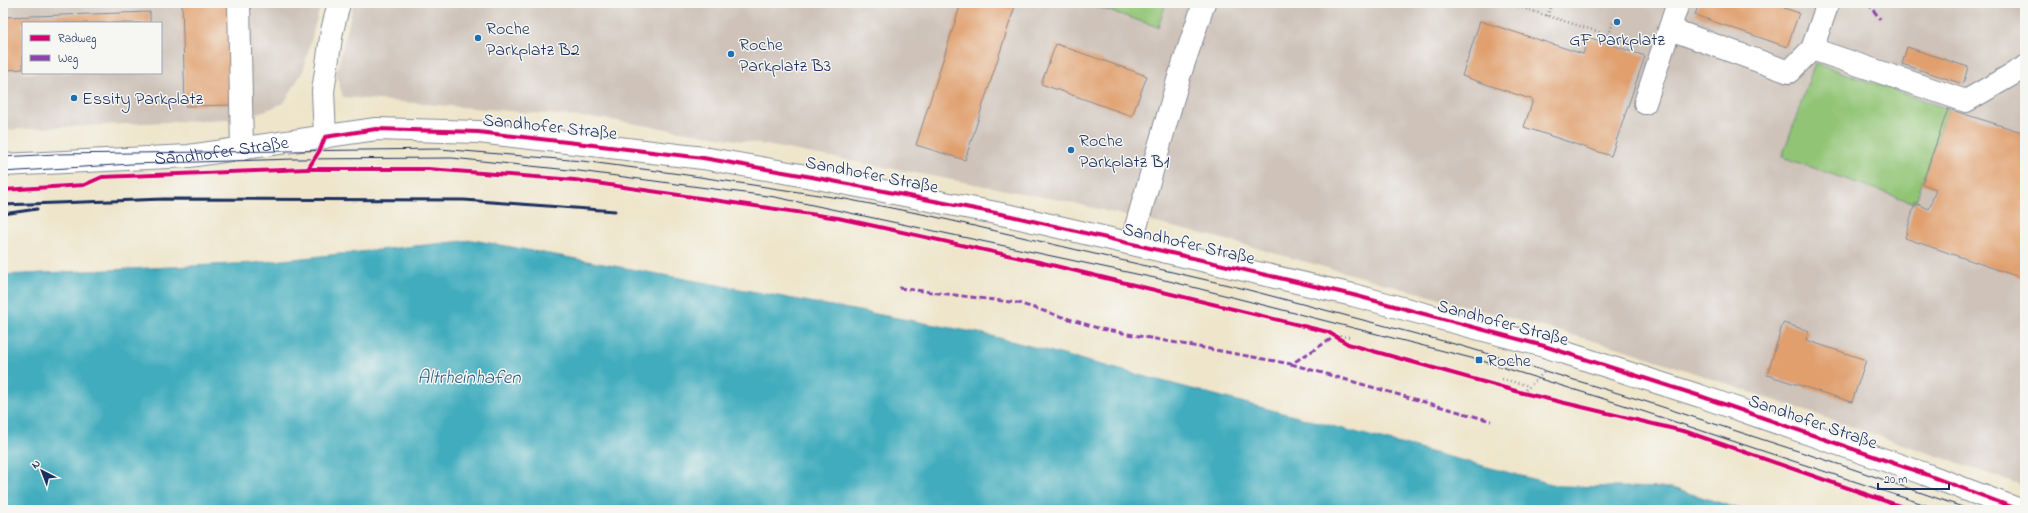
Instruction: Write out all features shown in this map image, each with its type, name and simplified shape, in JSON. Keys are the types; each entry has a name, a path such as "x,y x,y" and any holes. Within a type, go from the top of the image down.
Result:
{"street":[{"path":"238,3 242,149"},
{"path":"325,137 323,91 332,31 339,3"},
{"path":"1131,244 1179,77 1204,3"},
{"path":"1645,103 1678,3"},
{"path":"1670,29 1790,72 1812,49 1828,3"},
{"path":"1812,49 1966,101 2025,67"},
{"name":"Sandhofer Straße","path":"3,165 189,156 376,129 478,132 703,158 812,177 998,213 1353,295 1544,346 1700,396 1924,474 2020,510"}],"path":[{"path":"1507,3 1662,52"},
{"path":"1547,16 1552,3"},
{"path":"1609,35 1613,22"},
{"path":"1334,335 1352,337"},
{"path":"1334,335 1348,344"},
{"path":"1502,379 1529,386"},
{"path":"1515,390 1530,394"}],"shaded area":[{"path":"3,3 321,3 303,71 284,103 247,118 3,130"},
{"path":"354,3 2025,3 2025,486 1630,351 1219,238 1060,200 761,144 606,119 343,97 336,74"}],"green space":[{"path":"1086,3 1166,3 1158,27"},
{"path":"1815,63 1948,109 1915,203 1782,157"}],"water":[{"name":"Altrheinhafen","path":"473,240 984,334 1559,486 1672,488 1743,510 3,510 3,275 255,263"}],"building":[{"path":"182,3 230,3 233,105 185,106"},
{"path":"961,3 1016,3 965,160 916,145"},
{"path":"1699,3 1786,3 1784,8 1799,13 1787,47 1695,15"},
{"path":"150,12 150,22 22,22 22,69 5,70 4,17"},
{"path":"1480,21 1583,54 1588,37 1645,56 1611,156 1524,127 1533,100 1462,76"},
{"path":"1056,44 1147,76 1132,116 1041,84"},
{"path":"1907,47 1968,67 1963,84 1902,64"},
{"path":"1948,109 2025,133 2025,279 1905,238 1915,203 1929,209 1936,189 1922,184"},
{"path":"1783,323 1809,331 1806,340 1866,360 1852,402 1767,375"}],"tram line":[{"path":"3,157 56,154 440,149 582,161 845,199 927,215 1241,288 1462,346 1644,401 1847,467 1971,510"},
{"path":"3,172 131,164 294,159 452,158 579,171 775,197 1169,281 1479,360 1630,407 1941,510"}],"railway":[{"path":"3,205 164,199 464,200 615,211"},
{"path":"3,214 37,209"}],"marked path":[{"path":"1868,3 1880,19"},
{"path":"899,288 1018,303 1101,329 1291,364 1336,336"},
{"path":"1291,364 1491,421"}],"cycle path":[{"path":"308,169 320,150 325,137 376,129 478,132 703,158 812,177 1011,216 1353,295 1544,346 1700,396 1925,474 2020,510"},
{"path":"3,190 84,185 102,177 308,169 428,169 575,180 838,218 1039,262 1328,332 1348,344 1523,393 1687,432 1911,510"}],"place":[{"name":"GF Parkplatz","path":"1617,22"},
{"name":"Roche Parkplatz B2","path":"478,38"},
{"name":"Roche Parkplatz B3","path":"731,54"},
{"name":"Essity Parkplatz","path":"74,98"},
{"name":"Roche Parkplatz B1","path":"1071,150"},
{"name":"Roche","path":"1479,360"}]}
